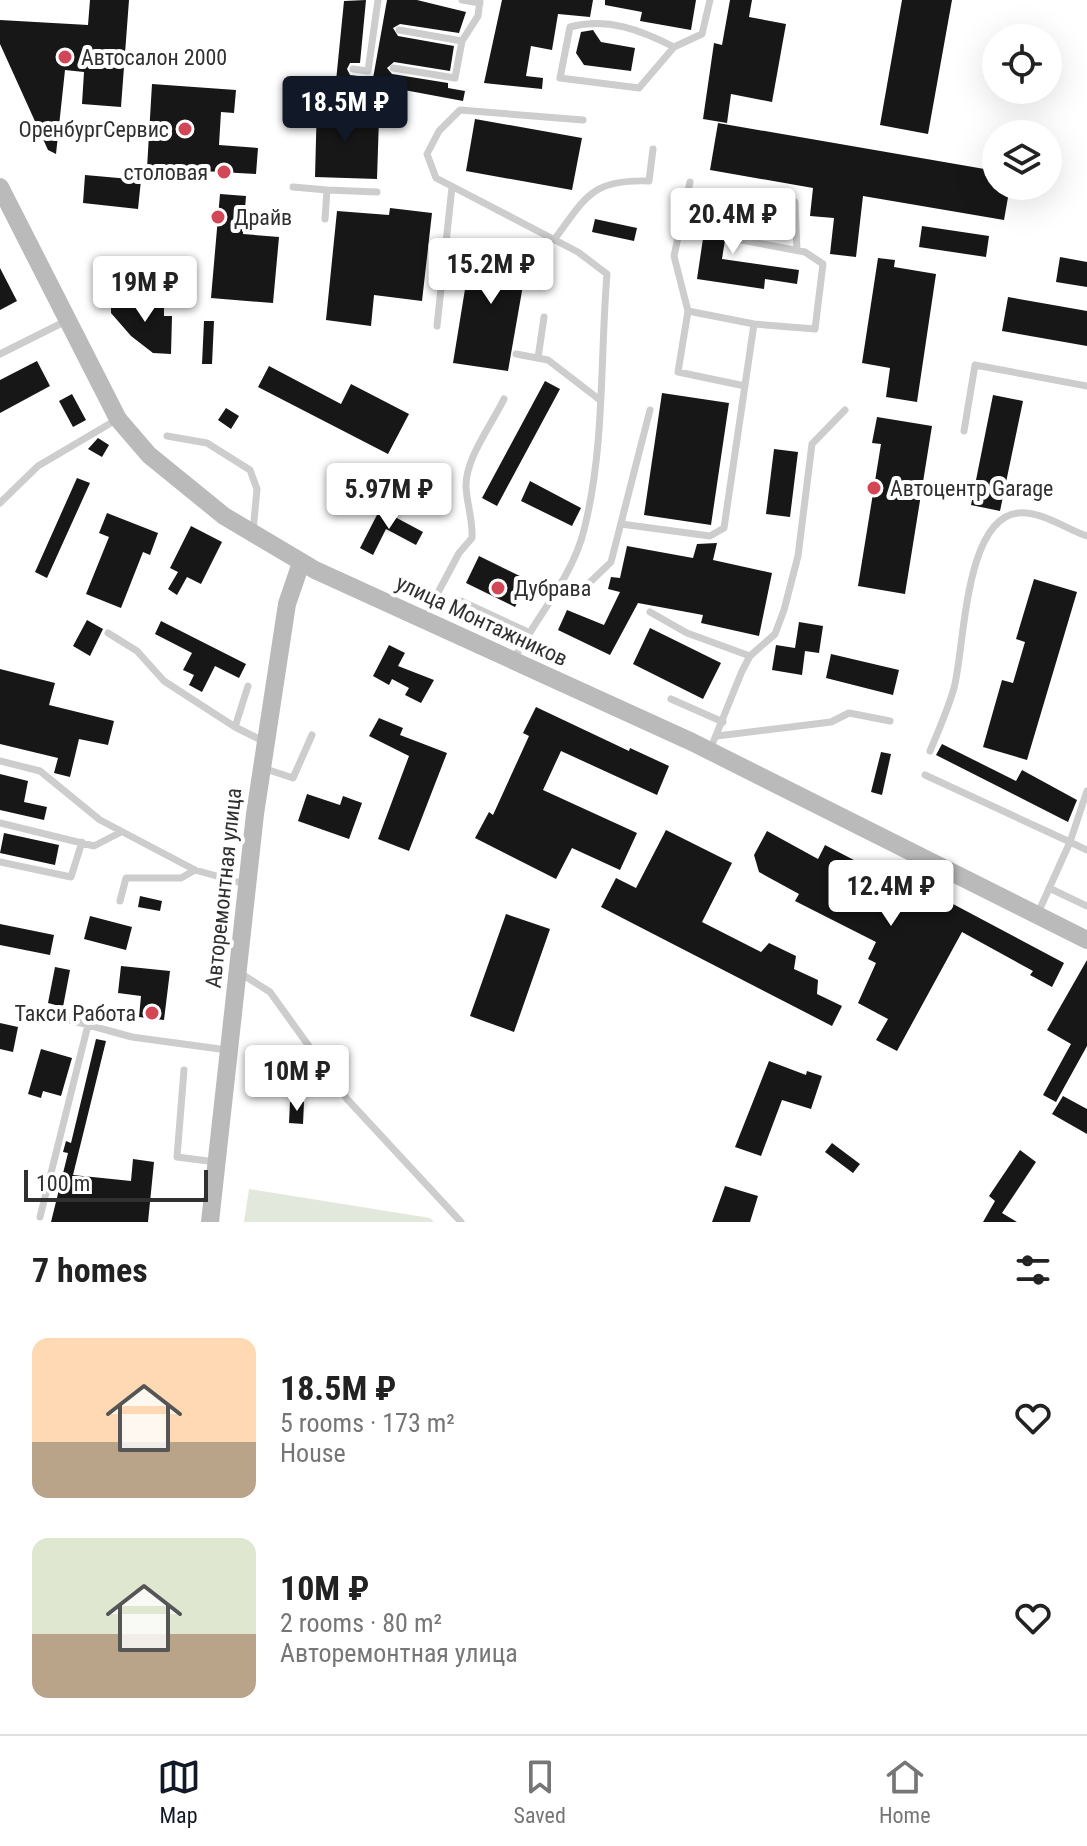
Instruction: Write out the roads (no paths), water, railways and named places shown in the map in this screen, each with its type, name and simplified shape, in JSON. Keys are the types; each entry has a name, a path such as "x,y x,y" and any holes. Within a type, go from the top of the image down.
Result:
{"main road":[{"name":"улица Монтажников","path":"0,187 118,419 149,455 194,495 301,563 513,661 713,744 1087,940"},
{"name":"Авторемонтная улица","path":"210,1222 261,768 287,604 301,563"}],"lane":[{"path":"353,69 368,71 378,0"},
{"path":"393,68 455,78 462,41 478,16 480,2 462,0"},
{"path":"674,47 640,30 592,21 570,27 560,78 639,88 674,47 702,34 710,0"},
{"path":"399,30 462,41"},
{"path":"513,661 558,585 584,532 600,400 607,274 554,240 436,178 427,154 439,131 460,110 583,120"},
{"path":"554,240 580,205 604,184 649,181 653,149"},
{"path":"690,182 674,256 688,311 678,372 745,386"},
{"path":"293,187 377,192"},
{"path":"437,326 452,187"},
{"path":"325,219 327,190"},
{"path":"743,192 795,202 797,250"},
{"path":"688,311 754,324 815,329 823,264 797,250 736,239"},
{"path":"538,358 544,317"},
{"path":"0,354 66,321"},
{"path":"621,524 710,536 724,528 754,324"},
{"path":"516,354 548,360 600,400"},
{"path":"964,431 975,365 1087,386"},
{"path":"424,619 459,553 472,538 473,514 466,486 469,470 504,399"},
{"path":"558,585 584,588 611,562 650,410"},
{"path":"713,744 750,656 775,634 784,610 798,556 812,444 845,410"},
{"path":"0,503 38,466 118,419"},
{"path":"167,436 207,443 250,470 257,489 252,534"},
{"path":"930,751 954,688 974,568 989,528 1004,517 1019,513 1041,515 1087,536"},
{"path":"461,601 528,632"},
{"path":"650,612 687,633 750,656"},
{"path":"108,633 137,651 164,681 235,727 265,742"},
{"path":"235,727 248,686"},
{"path":"671,699 723,722"},
{"path":"713,744 831,722 849,713 890,721"},
{"path":"261,768 293,778 312,735"},
{"path":"0,761 40,771 121,832 195,870 247,884"},
{"path":"925,775 1087,850"},
{"path":"1037,915 1070,842 1087,791"},
{"path":"0,823 94,846 121,832"},
{"path":"0,862 71,877 82,842"},
{"path":"120,901 126,878 181,878 195,870"},
{"path":"1049,888 1087,906"},
{"path":"238,972 270,992 347,1099 461,1222"},
{"path":"59,1017 132,1037 230,1050"},
{"path":"40,1217 88,1025"},
{"path":"184,1070 177,1157 217,1162"}],"place":[{"name":"Автосалон 2000","path":"65,57"},
{"name":"ОренбургСервис","path":"185,129"},
{"name":"столовая","path":"224,172"},
{"name":"Драйв","path":"218,217"},
{"name":"Автоцентр Garage","path":"874,488"},
{"name":"Дубрава","path":"498,588"},
{"name":"Такси Работа","path":"152,1013"}]}
